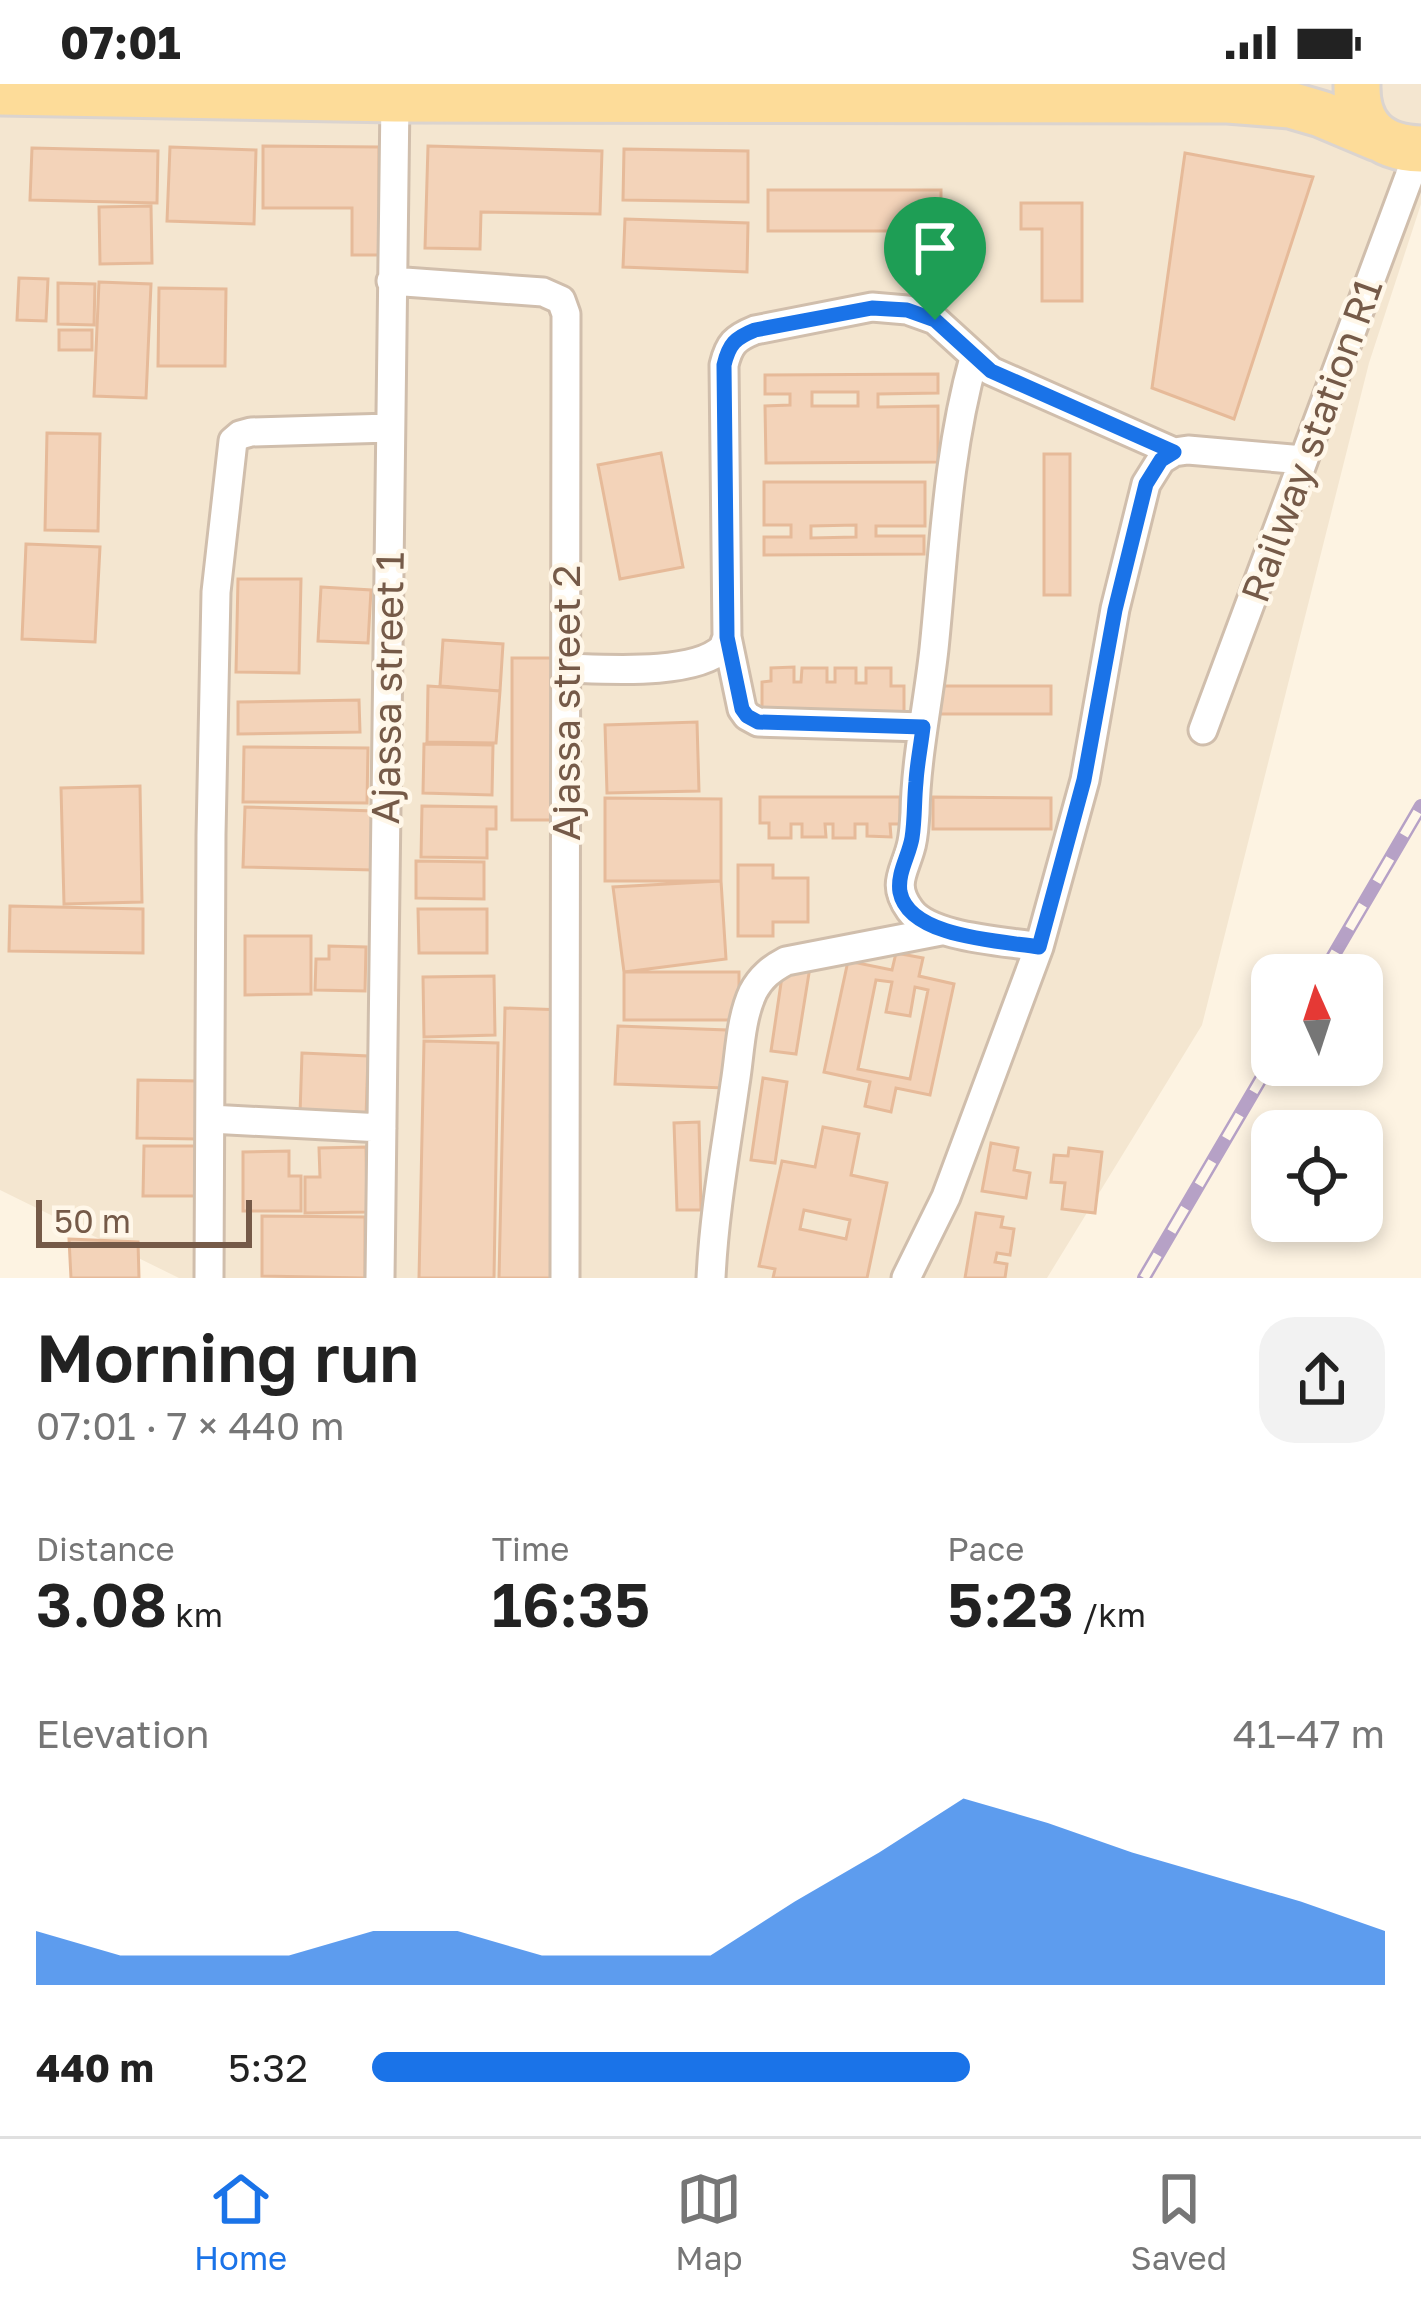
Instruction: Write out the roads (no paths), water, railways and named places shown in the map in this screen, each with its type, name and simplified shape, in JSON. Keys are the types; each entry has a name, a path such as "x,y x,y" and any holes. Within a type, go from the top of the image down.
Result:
{"main road":[{"path":"1357,84 1357,106 1365,124 1406,145"},
{"path":"0,92 395,99 1228,100 1290,105 1406,145"}],"street":[{"name":"Ajassa street 1","path":"380,1278 395,99"},
{"name":"Railway station R1","path":"1204,730 1304,460 1406,145"},
{"name":"Ajassa street 2","path":"392,281 543,292 560,300 566,314 565,1278"},
{"path":"923,727 758,722 742,709 727,637 724,365 728,346 755,330 872,308 907,310 935,320 991,371 1174,452"},
{"path":"941,931 913,915 900,893 914,824 957,430 974,358"},
{"path":"209,1278 216,592 233,441 251,432 390,428"},
{"path":"906,1278 946,1197 1039,947 1084,780 1115,610 1146,484 1161,460 1174,452 1304,460"},
{"path":"566,668 644,670 705,659 723,648 727,637"},
{"path":"711,1278 712,1242 746,1012 768,971 786,961 941,931 1039,947"},
{"path":"210,1119 382,1128"}],"railway":[{"path":"1334,954 1421,806"},
{"path":"1144,1278 1257,1086"}]}
